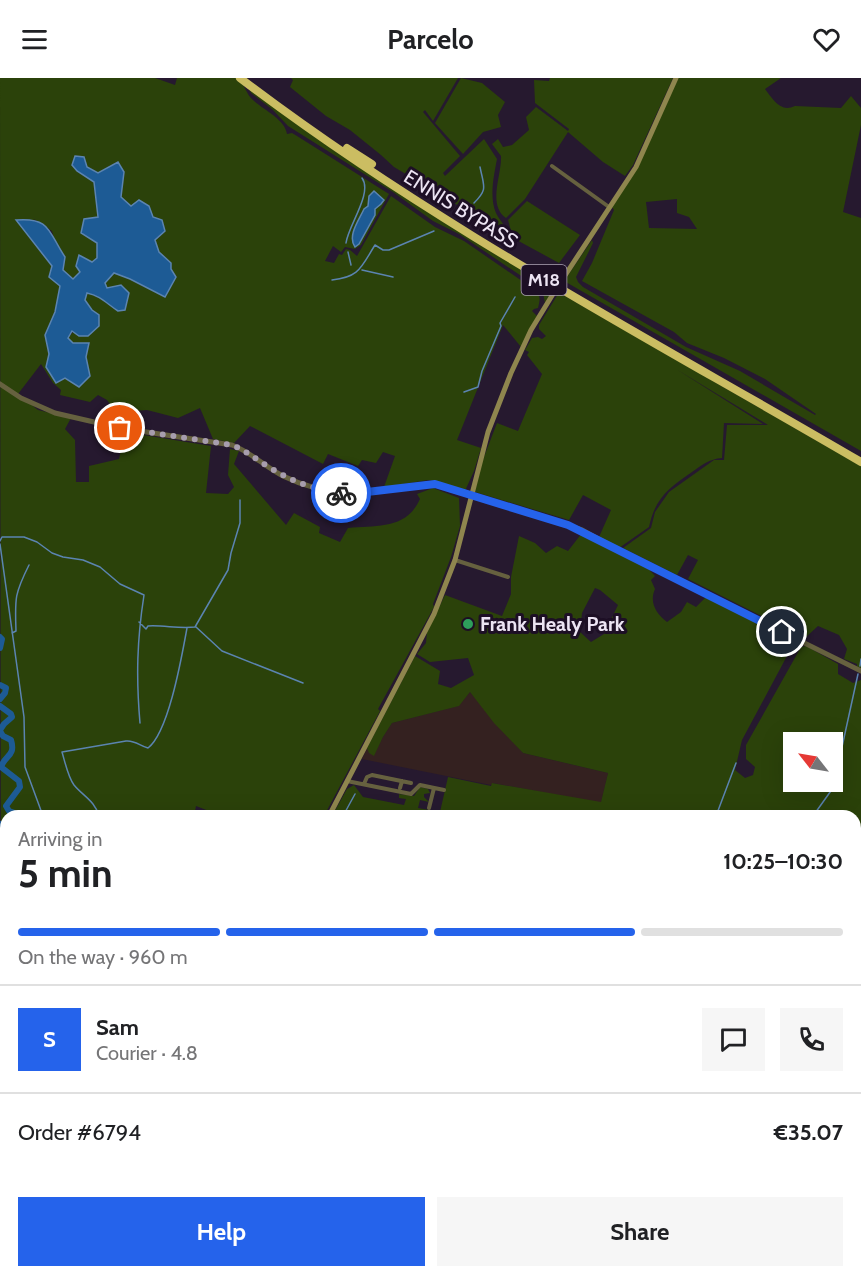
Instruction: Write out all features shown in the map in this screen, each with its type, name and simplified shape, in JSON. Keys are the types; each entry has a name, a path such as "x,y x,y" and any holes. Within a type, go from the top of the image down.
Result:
{"highway":[{"name":"ENNIS BYPASS","path":"240,78 366,167 506,257 861,462"},
{"name":"ENNIS BYPASS","path":"249,78 394,179 542,273 861,456"}],"main road":[{"path":"564,277 636,167 676,78"},
{"path":"332,810 434,614 455,560 488,432 531,330 553,294"}],"street":[{"path":"552,166 609,207"},
{"path":"0,384 21,398 55,413 120,428 232,445 244,450 282,475 324,490 341,493 367,492 435,484 582,530 629,556 861,671"},
{"path":"455,560 508,577"},
{"path":"364,784 368,775 411,783"},
{"path":"347,781 411,794 420,785 444,790"},
{"path":"400,788 402,781"},
{"path":"429,808 434,788"},
{"path":"424,796 432,797"}],"shaded area":[{"path":"470,692 523,753 608,773 601,803 493,783 491,785 362,759 367,748 374,755 392,723 458,706"}],"green space":[{"path":"0,78 155,78 175,85 177,78 236,78 254,101 282,123 287,134 292,133 389,194 361,245 355,249 345,247 341,252 333,246 325,261 334,263 339,254 342,255 346,249 357,256 391,196 435,227 464,241 535,290 539,296 538,308 532,311 537,316 521,347 503,325 457,440 481,448 464,493 440,482 428,480 384,487 395,456 383,452 376,463 362,460 358,466 328,454 323,464 250,426 234,443 213,439 200,408 178,418 147,410 124,409 116,412 107,400 98,395 90,402 60,395 61,390 53,383 41,364 18,394 38,410 71,418 65,429 75,440 76,482 89,482 89,466 119,459 125,432 211,446 206,493 228,494 234,487 228,475 230,449 239,451 234,464 286,525 294,513 320,527 319,533 340,542 348,528 380,526 399,521 414,509 420,499 417,494 433,488 459,498 460,526 433,604 434,607 378,709 380,711 327,810 206,810 196,806 195,810 1,810","holes":["75,156 84,157 87,167 98,173 124,172 121,197 131,206 153,217 160,237 155,240 159,252 171,263 171,269 144,287 114,273 105,283 107,288 129,293 125,310 118,311 87,292 85,300 92,310 68,338 72,343 89,343 86,357 90,376 65,378 56,383 46,367 49,354 45,335 55,313 60,286 34,219 52,231 55,242 65,257 63,270 73,279 97,258 98,217 94,182 72,165"]},
{"path":"291,78 458,78 433,121 425,110 423,112 460,156 443,173 445,176 484,139 497,159 493,200 506,235 468,215 456,204 394,167 350,130 326,116 290,87 293,80"},
{"path":"461,78 482,83 505,102 498,115 501,127 483,132 463,154 435,123"},
{"path":"550,78 673,78 633,165 625,176 603,162 568,132 525,199 506,218 497,206 496,198 501,156 492,144 498,139 503,147 512,145 529,130 526,117 536,107 568,131 569,129 535,103 534,80 549,81"},
{"path":"678,78 781,78 765,89 774,101 785,108 795,106 841,108 851,96 861,108 861,125 843,212 861,218 861,451 564,281 592,240 593,243 576,277 583,287 686,347 740,371 816,414 765,379 724,358 687,343 674,332 582,281 614,210 612,207 638,167","holes":["677,199 677,213 689,217 697,229 649,228 646,202"]},
{"path":"249,88 552,290 545,303 543,293 539,288 459,234 433,221 393,192 288,126 273,110 251,93"},
{"path":"527,201 580,235 559,263 513,238 508,220"},
{"path":"558,294 567,297 861,466 861,669 857,667 857,664 844,659 847,649 839,635 818,626 805,638 688,579 698,560 688,555 677,575 623,548 651,528 655,512 669,492 714,460 724,460 727,425 768,425 676,369 763,424 724,423 722,458 713,460 702,465 670,489 655,508 649,527 619,548 599,537 611,510 583,495 569,520 475,492 482,462 497,423 518,431 542,374 527,355 529,352 525,350 532,338 542,339 546,336 539,329 539,325"},
{"path":"582,533 644,564 655,576 651,580 655,589 653,603 667,622 681,612 687,602 696,607 707,596 795,641 742,740 735,770 745,778 753,775 755,767 746,759 746,745 801,647 806,646 838,664 838,674 853,683 861,680 861,810 440,810 448,777 491,786 492,783 601,802 608,773 523,753 494,723 470,692 459,706 392,723 374,756 369,753 367,748 415,656 440,671 438,684 451,688 474,675 468,658 430,662 417,654 426,643 427,632 445,595 502,616 511,594 511,577 519,536 535,543 546,553 557,546 568,551","holes":["595,588 618,605 604,634 591,642 580,632 582,613"]},
{"path":"354,785 363,797 404,805 406,799 399,798 399,794 414,796 420,787 428,789 430,793 424,794 429,802 420,800 418,808 429,810 335,810 347,789"}],"water":[{"path":"75,156 84,157 87,167 98,173 118,162 124,172 121,197 131,206 139,200 149,206 153,217 162,220 165,231 155,240 159,252 171,263 171,269 176,277 165,297 114,273 105,283 107,288 121,285 129,293 125,310 118,311 100,298 87,293 85,300 99,315 99,326 88,336 79,336 72,331 68,338 73,343 89,343 86,357 90,376 79,387 65,378 56,383 46,367 49,354 45,335 55,312 60,286 49,277 52,266 16,220 36,221 47,228 65,257 63,270 73,279 80,272 76,266 79,255 92,262 97,258 97,243 81,233 84,219 98,217 94,182 72,165"},
{"path":"374,191 384,200 375,209 375,215 359,244 355,247 352,238 355,228 364,209 368,206 369,196"}],"waterway":[{"path":"474,203 484,187 480,167"},
{"path":"346,243 362,201 365,184 362,178"},
{"path":"332,280 341,279 359,270 375,245 383,250 389,250 434,231"},
{"path":"348,252 351,265"},
{"path":"362,270 393,277"},
{"path":"464,392 478,387 482,371 501,326 500,323 515,297"},
{"path":"139,622 146,629 148,626 195,627 228,570 240,523 240,500"},
{"path":"0,541 2,537 24,537 37,542 52,553 83,560 100,567 120,584 144,595 138,659 140,723"},
{"path":"0,544 24,717 25,767 41,810"},
{"path":"12,633 16,631 18,591 29,565"},
{"path":"196,627 222,651 303,683"},
{"path":"96,810 92,802 72,782 62,752 126,741 148,748 156,739 168,710 187,628"},
{"path":"0,637 2,639 0,648"},
{"path":"860,666 861,659"},
{"path":"817,810 833,788 858,674"},
{"path":"0,685 6,688 0,699"},
{"path":"0,706 12,717 0,730"},
{"path":"0,731 3,736 11,740 12,745 11,752 1,767 19,781 20,787 6,806 8,810"},
{"path":"718,810 736,763"},
{"path":"346,810 355,794"}],"tunnel":[{"path":"553,294 564,277"}],"way so far":[{"path":"120,428 232,445 299,483 341,493"}],"place":[{"name":"Frank Healy Park","path":"468,624"}],"route":[{"path":"341,493 435,484 568,525 782,632"}]}
